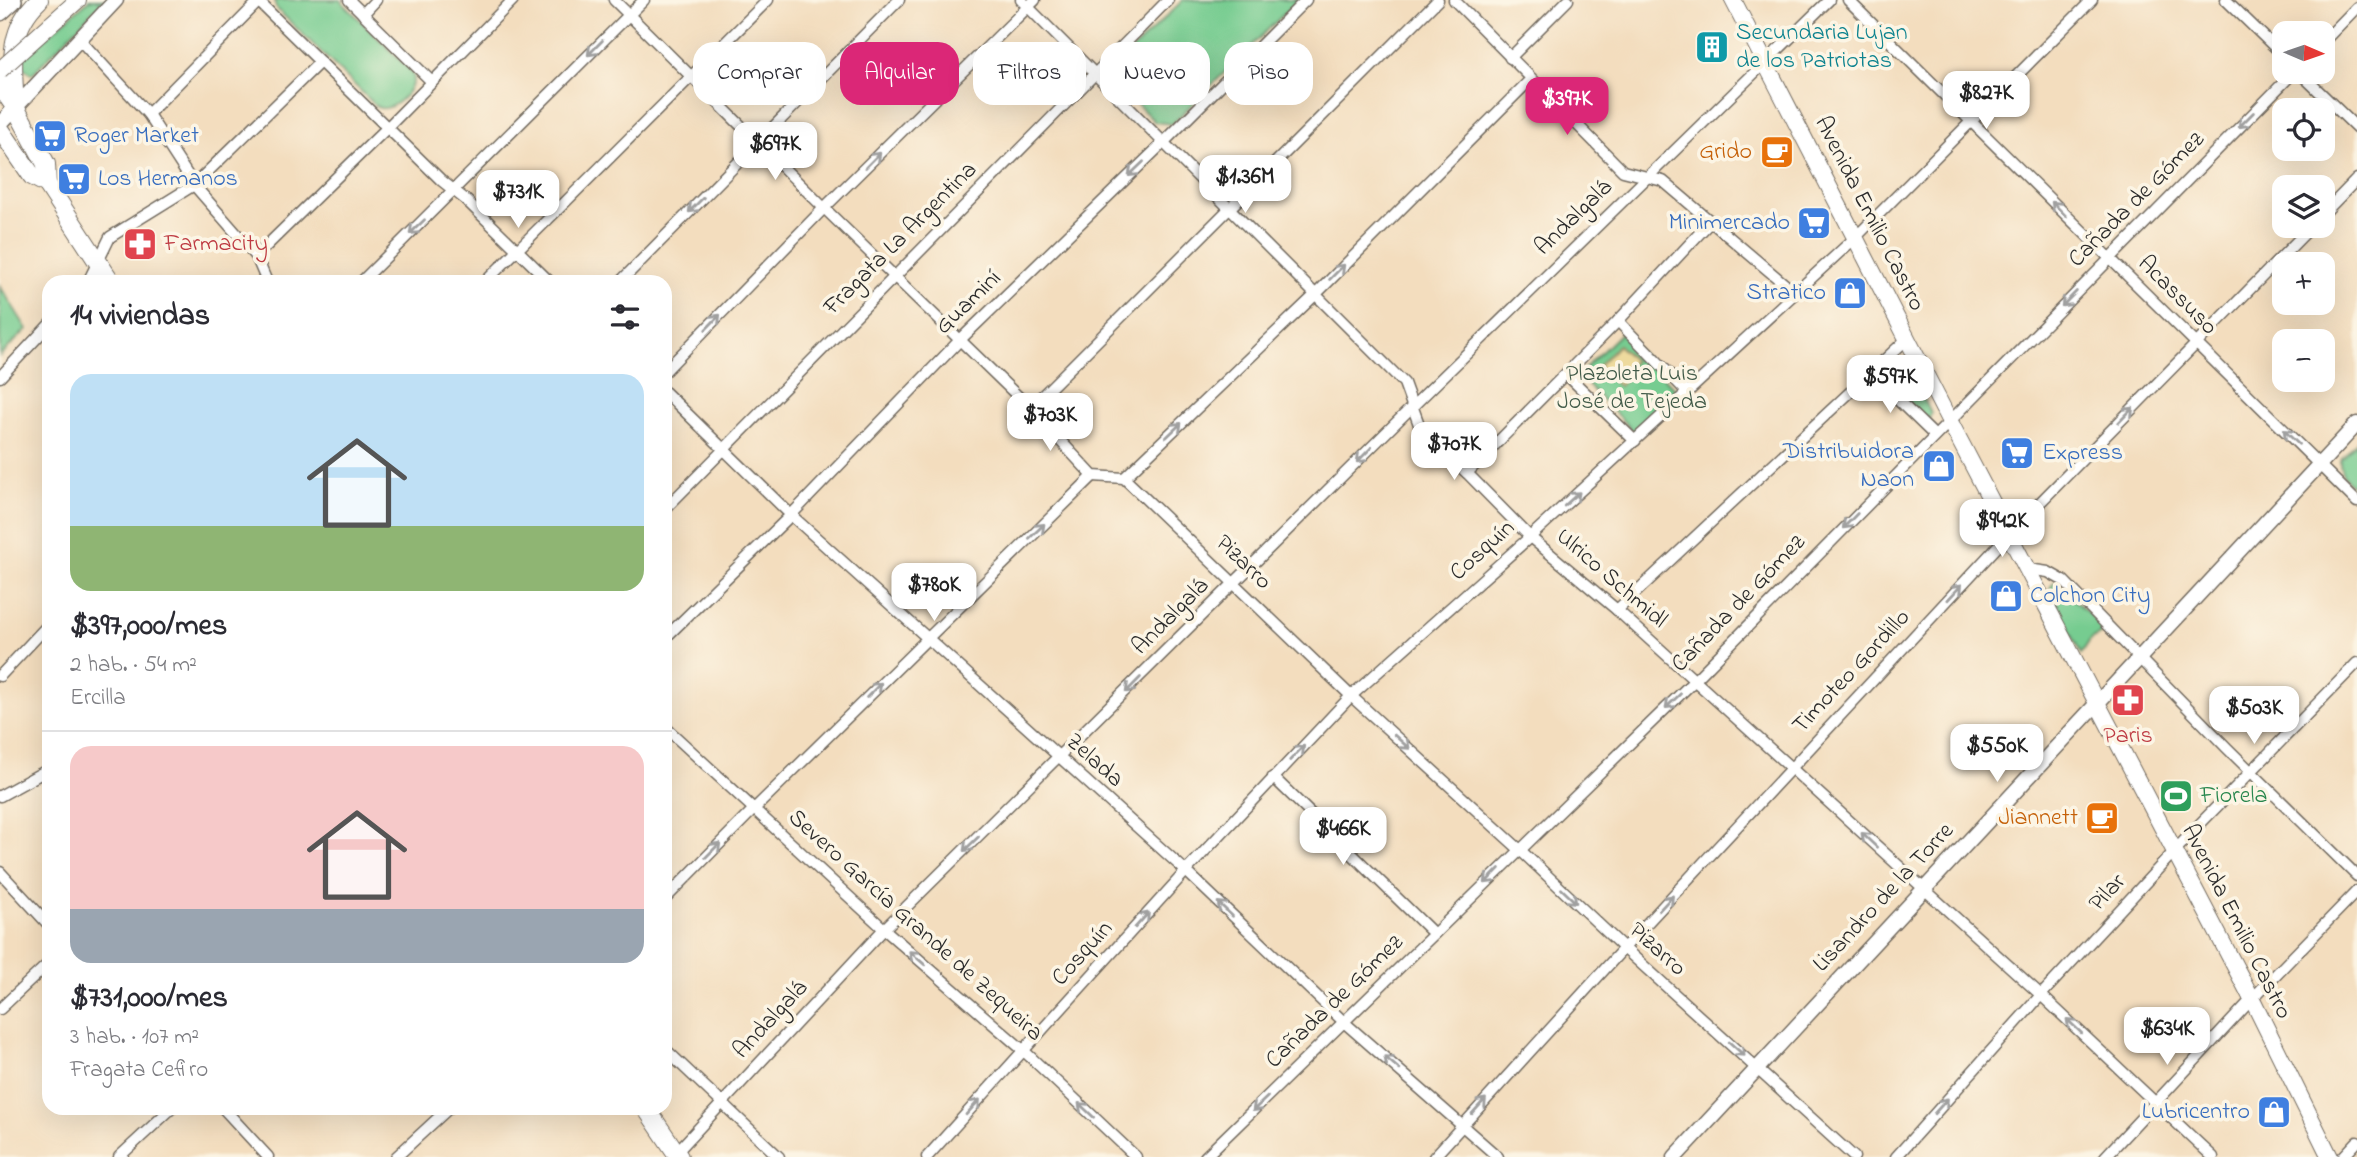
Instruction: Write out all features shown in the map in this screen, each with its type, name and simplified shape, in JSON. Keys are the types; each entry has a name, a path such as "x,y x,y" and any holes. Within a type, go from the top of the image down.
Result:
{"highway":[{"path":"0,11 12,0"}],"main road":[{"path":"15,107 15,37 27,13 39,0"},
{"path":"0,70 78,0"},
{"name":"Avenida Emilio Castro","path":"1733,0 2252,999 2330,1157"},
{"path":"0,85 46,164 47,184"},
{"path":"0,130 32,176 47,184 107,275"},
{"path":"650,1115 676,1156"}],"street":[{"path":"0,124 116,0"},
{"path":"349,0 432,82"},
{"path":"363,14 376,0"},
{"path":"256,256 513,0"},
{"path":"614,0 961,339 1093,476 1124,478 1315,295 1531,79"},
{"path":"368,275 644,0"},
{"path":"492,275 768,0"},
{"path":"627,275 899,0"},
{"name":"Fragata La Argentina","path":"672,502 1168,0"},
{"name":"Guaminí","path":"672,631 961,339 1306,0"},
{"path":"1030,408 1438,0"},
{"path":"1454,0 1623,171 1663,181 1795,293"},
{"path":"1510,58 1568,0"},
{"name":"Andalgalá","path":"676,1156 884,929 1829,0"},
{"name":"Acassuso","path":"1848,0 2357,502"},
{"name":"Cosquín","path":"927,1157 1273,776 1351,696 1530,537 1856,237 2092,0"},
{"path":"2226,0 2272,45"},
{"path":"148,114 260,1 387,128 542,275"},
{"path":"672,364 1028,3"},
{"name":"Ulrico Schmidl","path":"1028,3 1094,74 1404,383 1420,430 1530,537 1616,610 2041,995 2213,1157"},
{"path":"2335,30 2357,7"},
{"path":"79,39 148,114 194,185 256,256 264,275"},
{"path":"92,275 110,237 194,185 320,62"},
{"name":"Cañada de Gómez","path":"1205,1157 1694,681 2282,84"},
{"path":"2312,84 2357,128"},
{"path":"2335,202 2357,179"},
{"path":"1467,473 1618,321 1711,221"},
{"name":"Timoteo Gordillo","path":"1434,1157 1624,948 2010,533 2300,238"},
{"path":"1618,321 1688,392"},
{"path":"0,377 42,332"},
{"path":"1616,610 1868,372 1908,338"},
{"path":"1868,372 1934,435"},
{"path":"1566,374 1635,441"},
{"name":"Zelada","path":"672,399 790,514 1186,871 1345,1023 1498,1157"},
{"name":"Lisandro de la Torre","path":"1675,1157 2357,424"},
{"path":"672,892 1093,476"},
{"name":"Pizarro","path":"1124,478 1351,696 1854,1157"},
{"path":"2028,569 2048,572 2064,581 2357,876"},
{"path":"0,676 42,631"},
{"name":"Pilar","path":"1896,1157 2041,995 2357,663"},
{"name":"Severo García Grande de Zequeira","path":"672,733 884,929 1024,1051 1136,1157"},
{"path":"0,796 42,773"},
{"path":"1273,776 1434,934"},
{"path":"0,872 42,917"},
{"path":"2105,1157 2357,891"},
{"path":"0,1009 42,970"},
{"path":"672,1056 779,1157"},
{"path":"119,1157 164,1115"},
{"path":"229,1115 268,1157"},
{"path":"396,1157 441,1115"},
{"path":"2343,1157 2357,1142"}],"green space":[{"path":"89,0 104,0 32,74 22,67 23,57"},
{"path":"274,0 340,0 410,70 414,78 409,89 395,104 377,107 276,8"},
{"path":"1183,0 1298,0 1255,42 1224,42 1224,73 1210,87 1210,42 1140,42"},
{"path":"1138,105 1191,105 1172,124 1155,122"},
{"path":"0,286 27,329 0,356"},
{"name":"Plazoleta Luis José de Tejeda","path":"1621,333 1678,392 1634,432 1578,375"},
{"path":"1894,365 1906,365 1931,413 1929,419 1890,390 1887,376"},
{"path":"2357,442 2357,491 2344,477 2340,460"},
{"path":"2054,582 2106,630 2090,640 2081,654 2050,588"}],"sand":[{"path":"1618,345 1634,361 1625,370 1629,375 1619,386 1598,366"}],"place":[{"name":"Secundaria Lujan de los Patriotas","path":"1712,47"},
{"name":"Roger Market","path":"50,136"},
{"name":"Grido","path":"1777,152"},
{"name":"Los Hermanos","path":"74,179"},
{"name":"Minimercado","path":"1814,223"},
{"name":"Farmacity","path":"140,244"},
{"name":"Stratico","path":"1850,293"},
{"name":"Express","path":"2017,453"},
{"name":"Distribuidora Naon","path":"1939,466"},
{"name":"Colchon City","path":"2006,596"},
{"name":"Paris","path":"2128,700"},
{"name":"Fiorela","path":"2176,796"},
{"name":"Jiannett","path":"2102,818"},
{"name":"Lubricentro","path":"2274,1112"}]}
